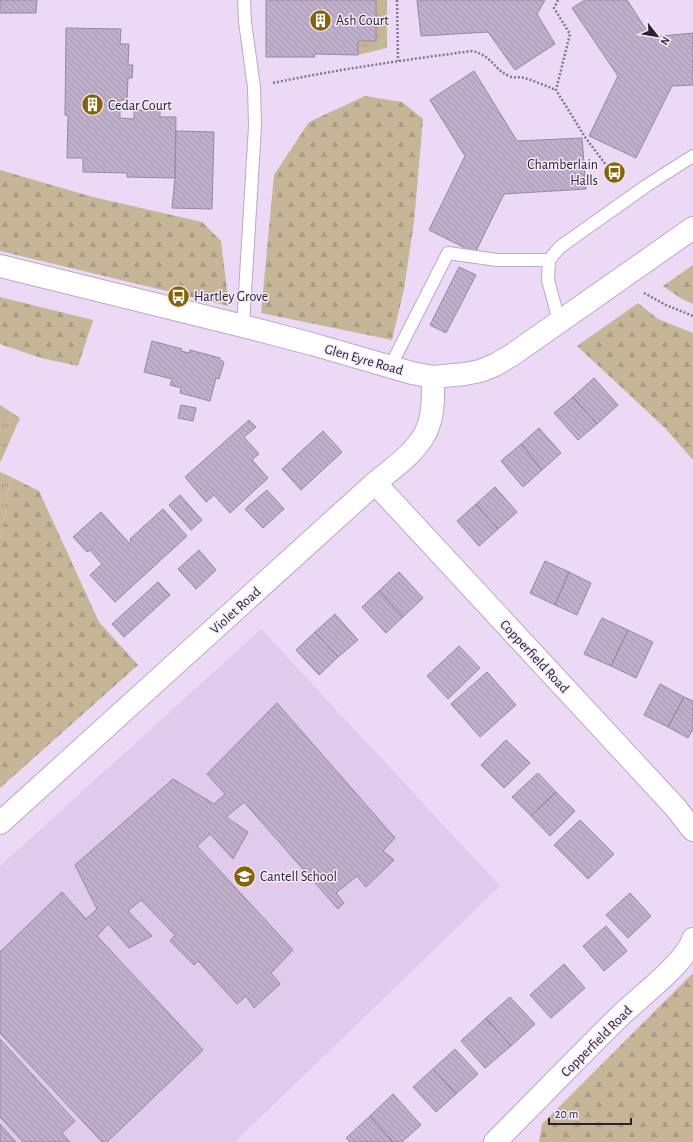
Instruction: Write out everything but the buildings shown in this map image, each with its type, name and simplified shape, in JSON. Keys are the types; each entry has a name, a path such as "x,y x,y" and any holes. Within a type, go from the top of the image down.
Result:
{"street":[{"name":"Glen Eyre Road","path":"0,266 243,326 412,373 433,377 465,374 495,366 693,228"},
{"name":"Violet Road","path":"0,823 375,483 404,459 425,434 432,402 433,377"},
{"name":"Copperfield Road","path":"375,483 675,807 693,830"},
{"name":"Copperfield Road","path":"496,1142 623,1014 671,969 691,945 693,939"}],"lane":[{"path":"243,326 255,126 254,87 245,22 244,0"},
{"path":"559,321 548,280 549,260 560,247 693,156"},
{"path":"390,367 448,253 497,260 549,260"}],"path":[{"path":"397,0 398,61"},
{"path":"556,90 570,34 554,8 558,0"},
{"path":"254,87 306,76 472,51 482,54 491,60 504,73 512,78 523,77 556,90 585,137 630,198"},
{"path":"620,278 666,305 693,316"}],"shaded area":[{"name":"Cantell School","path":"261,629 500,886 235,1142 0,1142 0,866"}],"green space":[{"path":"376,0 387,0 387,48 358,55 358,41 376,41"},
{"path":"365,96 402,102 423,119 414,222 404,289 392,340 261,313 274,175 309,122"},
{"path":"0,170 93,197 202,222 221,241 229,306 0,251"},
{"path":"693,265 693,304 682,299 663,286"},
{"path":"0,297 93,320 78,366 41,358 0,344"},
{"path":"638,303 658,319 693,333 693,460 665,428 577,346"},
{"path":"0,405 20,418 0,463"},
{"path":"0,472 11,477 4,525 0,540"},
{"path":"11,477 39,491 99,622 138,665 0,788 0,540 4,525"},
{"path":"693,973 693,1142 539,1142 542,1124"}],"place":[{"name":"Ash Court","path":"321,20"},
{"name":"Cedar Court","path":"93,105"},
{"name":"Chamberlain Halls","path":"614,172"},
{"name":"Hartley Grove","path":"179,296"},
{"name":"Cantell School","path":"245,876"}]}
